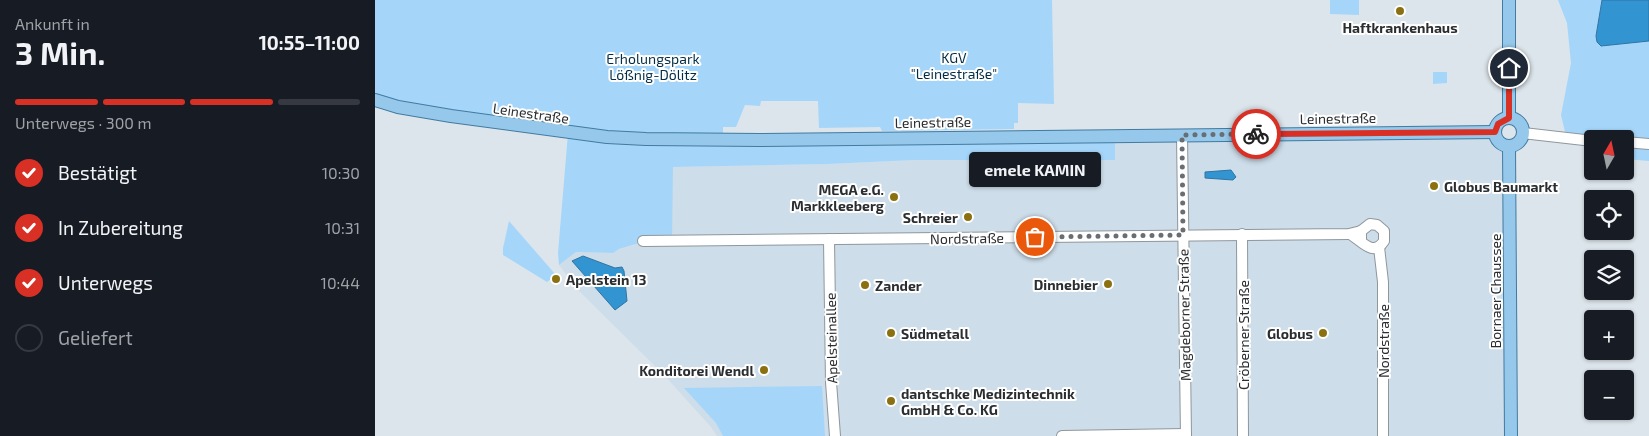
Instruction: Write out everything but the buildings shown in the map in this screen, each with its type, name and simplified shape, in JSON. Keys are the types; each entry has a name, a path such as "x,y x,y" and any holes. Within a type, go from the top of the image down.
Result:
{"main road":[{"path":"1509,0 1509,118"},
{"name":"Leinestraße","path":"375,100 398,107 472,120 566,133 636,139 760,140 1495,132"},
{"path":"1509,118 1518,122 1523,133 1517,143 1509,146 1500,142 1495,132 1498,124 1509,118"},
{"name":"Bornaer Chaussee","path":"1509,146 1511,436"}],"street":[{"path":"1523,133 1584,139"},
{"name":"Magdeborner Straße","path":"1182,135 1185,435"},
{"path":"1634,143 1649,144"},
{"name":"Nordstraße","path":"1361,236 1370,224 1380,226 1384,231 1385,237 1379,247 1383,282 1383,436"},
{"name":"Cröberner Straße","path":"1242,234 1243,436"},
{"name":"Nordstraße","path":"643,242 1350,234 1361,236 1368,248 1379,247"},
{"name":"Apelsteinallee","path":"829,239 831,382 835,436"},
{"path":"1062,436 1185,435"}],"shaded area":[{"path":"1115,136 1496,137 1504,145 1511,436 717,436 665,376 579,291 559,265 576,252 613,253 619,249 635,245 672,167 828,164 914,160 1115,159"}],"green space":[{"path":"375,0 1052,0 1054,104 1018,103 1018,123 1014,123 1014,129 882,131 880,127 819,128 818,101 761,101 760,106 745,105 736,127 723,127 723,134 608,132 444,111 375,96"},
{"path":"1330,0 1359,0 1359,15 1330,14"},
{"path":"1558,0 1602,0 1596,36 1649,41 1649,139 1634,138 1634,130 1584,130 1584,136 1565,132 1561,115 1571,63 1567,23"},
{"path":"1433,72 1447,72 1447,83 1433,84"},
{"path":"568,133 1115,136 1115,160 914,160 828,164 673,167 672,241 643,242 619,249 613,253 576,252 559,265 558,253"},
{"path":"1634,146 1649,147 1649,161 1634,160"},
{"path":"509,221 556,275 547,282 503,255"},
{"path":"822,386 825,436 723,436 716,423 684,388"}],"water":[{"path":"1602,0 1649,0 1649,41 1601,46 1597,42 1596,36"},
{"path":"1231,170 1236,177 1233,180 1205,178 1205,172"},
{"path":"583,256 615,268 622,267 627,301 615,310 572,261"}],"way so far":[{"path":"1035,237 1183,235 1182,135 1256,134"}],"place":[{"name":"Haftkrankenhaus","path":"1400,11"},
{"name":"Globus Baumarkt","path":"1434,186"},
{"name":"MEGA e.G. Markkleeberg","path":"894,197"},
{"name":"Schreier","path":"968,217"},
{"name":"emele KAMIN","path":"1035,237"},
{"name":"Apelstein 13","path":"556,279"},
{"name":"Dinnebier","path":"1108,284"},
{"name":"Zander","path":"865,285"},
{"name":"Südmetall","path":"891,333"},
{"name":"Globus","path":"1323,333"},
{"name":"Konditorei Wendl","path":"764,370"},
{"name":"dantschke Medizintechnik GmbH & Co. KG","path":"891,401"}],"route":[{"path":"1256,134 1495,132 1498,124 1502,120 1509,118 1509,68"}],"park label":[{"name":"Erholungspark Lößnig-Dölitz","path":"653,66"},
{"name":"KGV \"Leinestraße\"","path":"954,66"}]}
